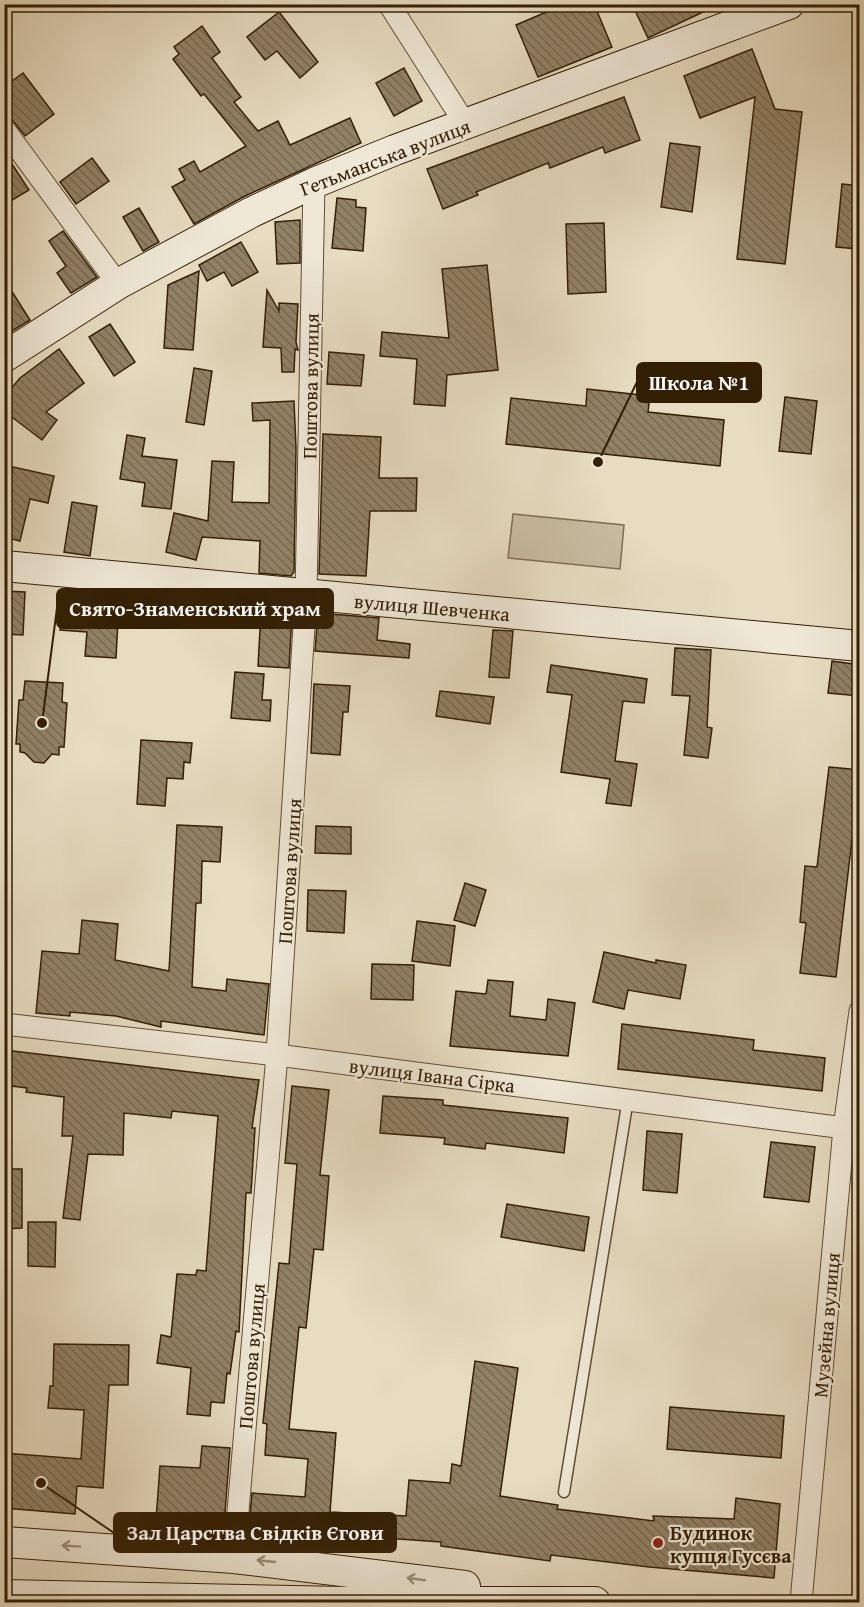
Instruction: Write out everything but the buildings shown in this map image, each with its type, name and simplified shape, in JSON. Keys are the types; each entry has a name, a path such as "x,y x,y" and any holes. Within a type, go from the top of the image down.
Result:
{"street":[{"path":"389,4 466,125"},
{"name":"Гетьманська вулиця","path":"4,357 118,284 252,212 314,183 394,150 789,4"},
{"path":"4,129 118,284"},
{"name":"Поштова вулиця","path":"234,1558 277,1055 306,595 314,183"},
{"name":"вулиця Шевченка","path":"4,566 860,646"},
{"name":"Музейна вулиця","path":"801,1602 852,1129 860,1011"},
{"name":"вулиця Івана Сірка","path":"4,1024 277,1055 852,1129"},
{"path":"4,1542 234,1558 324,1567 587,1602"},
{"path":"4,1594 344,1602 587,1602"}],"lane":[{"path":"564,1492 628,1099"}],"shaded area":[{"path":"513,514 624,525 620,569 508,558"}],"place":[{"name":"Школа №1","path":"598,462"},
{"name":"Свято-Знаменський храм","path":"42,723"},
{"name":"Зал Царства Свідків Єгови","path":"41,1483"},
{"name":"Будинок купця Гусєва","path":"658,1543"}]}
